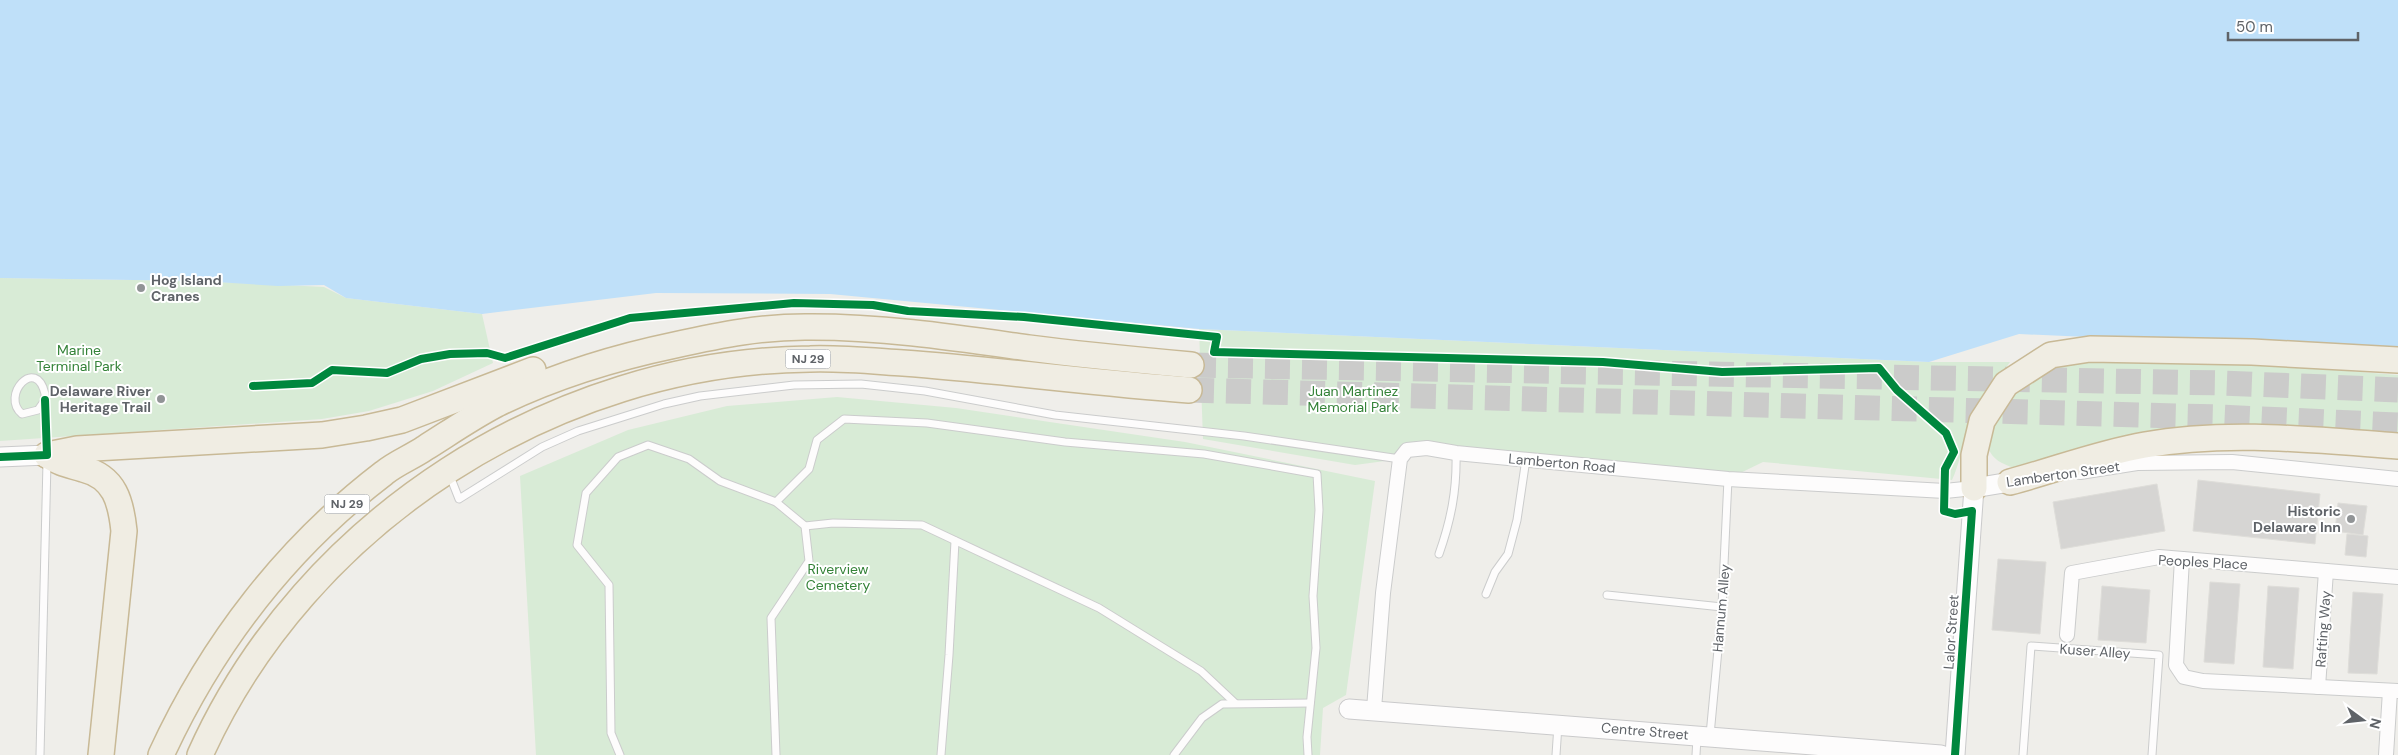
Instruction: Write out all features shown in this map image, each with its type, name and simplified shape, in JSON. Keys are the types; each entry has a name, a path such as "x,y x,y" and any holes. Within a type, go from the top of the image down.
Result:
{"highway":[{"name":"NJ 29","path":"162,755 196,686 233,627 288,559 386,471 497,404 558,378 622,356 732,332 813,327 866,329 1082,355 1191,365"},
{"path":"1974,488 1974,455 1982,421 2006,384 2052,355 2090,349 2252,352 2398,360"},
{"path":"47,455 77,449 322,435 366,428 402,420 484,390 554,361 622,356"},
{"name":"NJ 29","path":"200,755 232,693 285,617 325,569 379,520 448,471 513,434 571,406 636,385 677,375 720,366 775,360 840,359 966,368 1078,381 1189,390"},
{"path":"2010,482 2145,445 2210,438 2398,446"},
{"path":"47,455 63,465 84,469 100,476 110,485 121,505 124,531 101,755"}],"street":[{"name":"Lamberton Road","path":"1400,458 1407,450 1427,448 1456,453 1728,479"},
{"path":"0,457 47,455"},
{"path":"1374,709 1383,593 1400,458"},
{"name":"Lamberton Street","path":"1728,479 1945,491 2137,463 2182,462 2232,462 2398,479"},
{"name":"Lalor Street","path":"1955,755 1974,488"},
{"name":"Peoples Place","path":"2067,635 2072,573 2159,557 2398,577"},
{"path":"2182,558 2176,664 2184,677 2203,681 2394,691 2386,755"},
{"name":"Rafting Way","path":"2318,687 2326,571"},
{"name":"Centre Street","path":"1349,709 1374,709 1941,755"}],"lane":[{"path":"40,755 47,455 44,389 35,380 23,378 13,384 10,390 12,407 22,414 38,410 44,400"},
{"path":"448,471 459,499 542,447 578,431 623,416 700,396 794,385 834,384 925,391 1055,415 1244,436 1400,458"},
{"path":"776,502 810,469 817,440 844,419 927,423 1064,442 1204,454 1317,474 1318,510 1313,596 1316,648 1307,737 1308,755"},
{"path":"620,755 611,733 609,585 578,545 586,493 618,457 648,445 690,458 720,481 776,502 805,526 809,561 771,618 776,755"},
{"path":"1439,554 1453,511 1457,486 1456,453"},
{"path":"1486,594 1495,572 1508,554 1517,520 1526,459"},
{"name":"Hannum Alley","path":"1696,755 1704,736 1722,607 1728,479"},
{"path":"805,526 833,523 922,525 1099,608 1201,671 1235,703"},
{"path":"941,755 949,656 955,541"},
{"path":"1607,594 1722,607"},
{"name":"Kuser Alley","path":"2023,755 2031,646 2159,655 2152,755"},
{"path":"1174,755 1202,718 1222,704 1310,703"},
{"path":"1556,755 1558,724"}],"green space":[{"name":"Marine Terminal Park","path":"0,278 200,281 324,287 346,298 482,314 493,363 433,391 369,411 322,419 0,441"},
{"name":"Juan Martinez Memorial Park","path":"1199,329 1929,362 2010,362 1971,426 1952,480 1763,462 1728,479 1427,448 1400,459 1355,465 1203,439"},
{"path":"2110,352 2398,375 2398,440 2135,439 2014,468 2002,463 1992,455 1988,447 1988,437 1993,426 2009,400 2030,376 2049,363"},
{"name":"Riverview Cemetery","path":"837,397 956,408 1185,442 1375,481 1346,695 1323,708 1320,755 536,755 520,476 628,430 727,406"}],"water":[{"path":"0,0 2398,0 2398,351 2019,334 1929,362 1199,329 830,294 656,293 482,314 346,298 324,285 278,286 200,281 0,278"}],"building":[{"path":"2198,480 2320,494 2315,544 2193,531"},
{"path":"2157,484 2165,531 2061,549 2053,502"},
{"name":"Historic Delaware Inn","path":"2338,503 2367,506 2363,535 2335,531"},
{"path":"2347,534 2368,536 2366,557 2345,555"},
{"path":"1998,559 2046,562 2040,634 1992,630"},
{"path":"2210,582 2240,584 2234,664 2204,662"},
{"path":"2102,586 2150,590 2146,643 2098,640"},
{"path":"2268,586 2299,588 2293,669 2263,667"},
{"path":"2353,592 2383,594 2377,674 2348,673"}],"tunnel":[{"path":"1191,365 2223,383 2398,390"},
{"path":"1189,390 2218,417 2398,425"}],"cycle path":[{"path":"253,386 312,383 332,370 387,373 421,359 450,354 487,353 505,358 630,318 794,303 873,305 908,311 1024,317 1217,337 1214,352 1603,362 1722,372 1879,368 1897,390 1946,433 1954,452 1945,469 1944,511 1955,514 1972,511 1955,755"},
{"path":"0,457 47,455 45,400"}],"place":[{"name":"Hog Island Cranes","path":"141,288"},
{"name":"Delaware River Heritage Trail","path":"161,399"},
{"name":"Historic Delaware Inn","path":"2351,519"}]}
